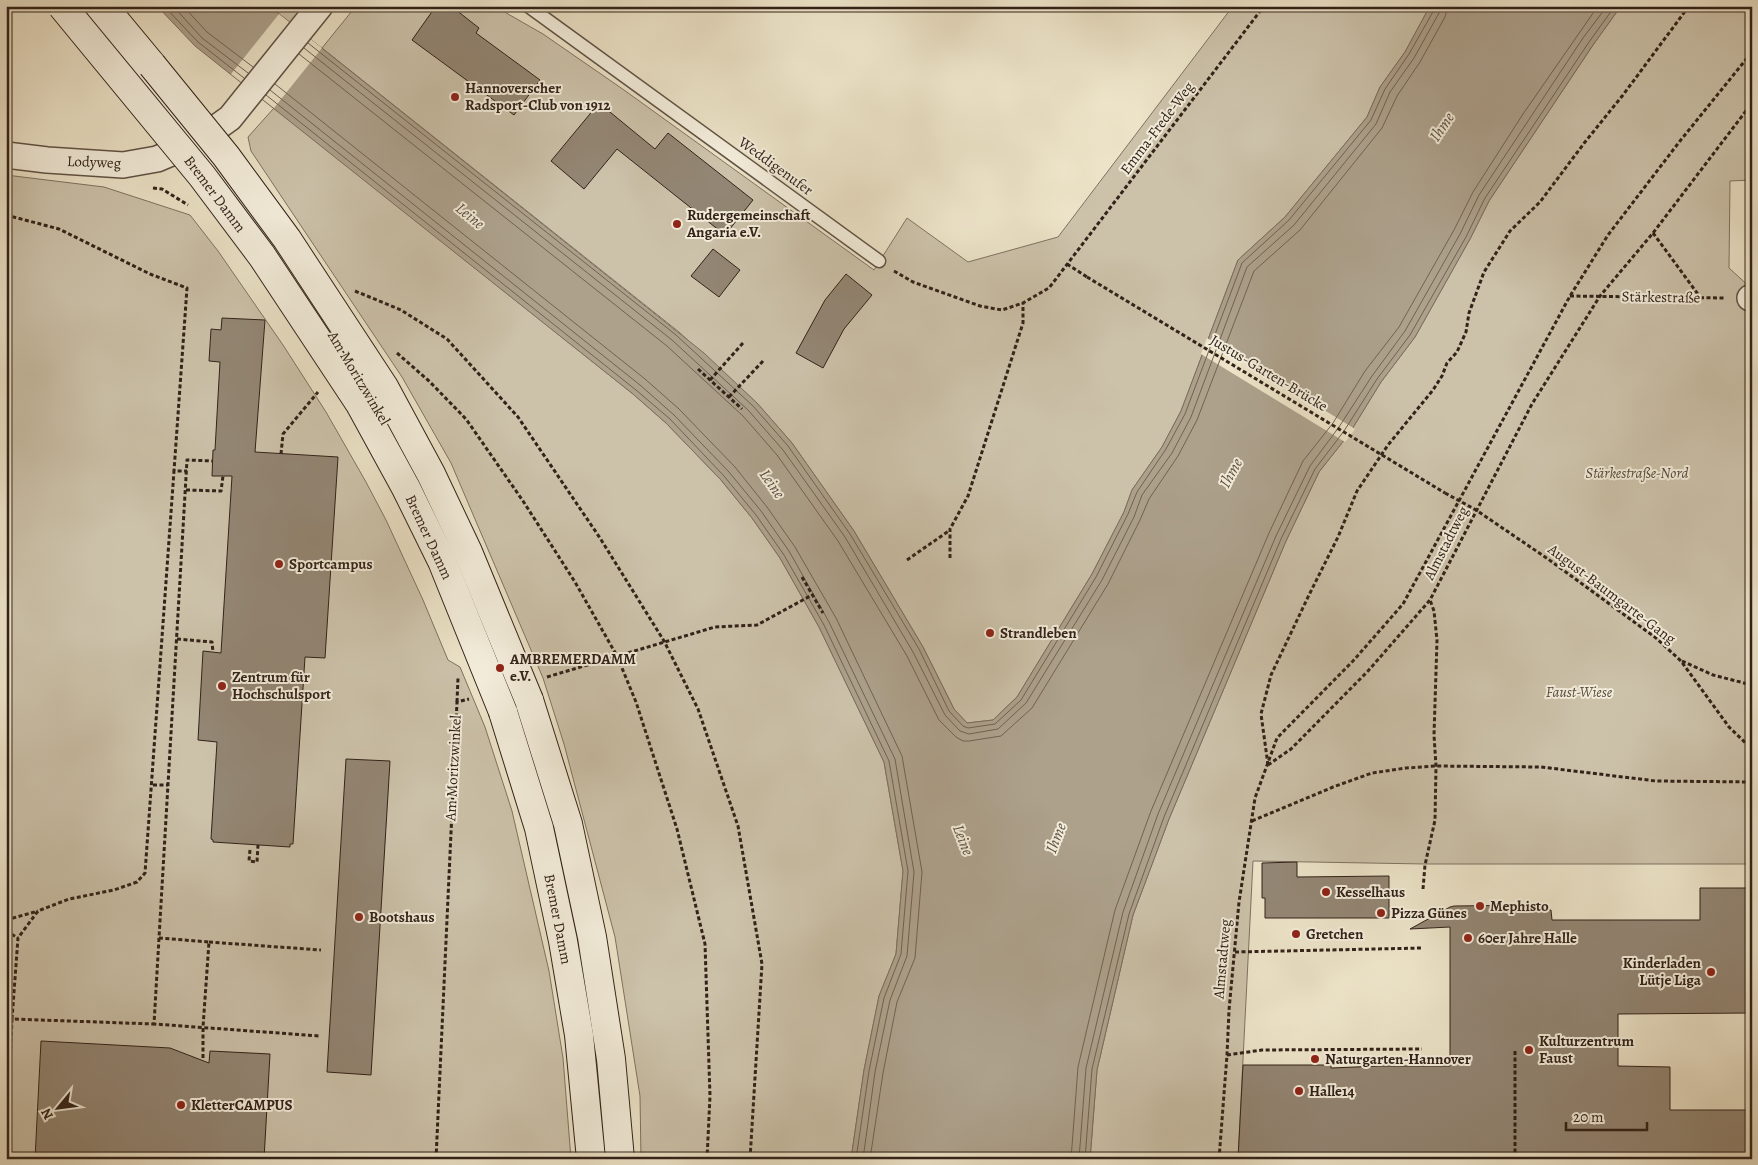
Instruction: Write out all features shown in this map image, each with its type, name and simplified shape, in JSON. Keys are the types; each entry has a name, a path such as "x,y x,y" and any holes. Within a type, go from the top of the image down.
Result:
{"main road":[{"name":"Bremer Damm","path":"62,6 202,176 262,256 360,404 406,488 514,700 568,824 592,937 611,1059 620,1159"},
{"name":"Bremer Damm","path":"103,6 201,126 287,239 384,387 431,474 468,552 514,700 538,828 563,941 579,1035 591,1159"}],"street":[{"name":"Lodyweg","path":"6,155 47,160 123,164 157,159 196,143 230,118 320,6"},
{"name":"Am Moritzwinkel","path":"196,143 262,229 358,372 420,484 514,700"}],"lane":[{"path":"80,6 196,143"},
{"name":"Weddigenufer","path":"528,6 879,261"}],"path":[{"name":"Emma-Frede-Weg","path":"1068,264 1264,6"},
{"path":"1268,765 1260,714 1271,675 1338,537 1357,491 1388,445 1432,390 1442,376 1447,363 1457,352 1466,332 1469,313 1484,272 1510,231 1540,202 1689,6"},
{"name":"Almstadtweg","path":"1218,1159 1239,902 1255,798 1277,738 1353,661 1403,604 1570,296 1608,235 1680,141 1752,52"},
{"name":"Almstadtweg","path":"1268,765 1291,749 1368,671 1430,600 1532,404 1600,296 1652,233 1752,103"},
{"path":"162,189 193,208"},
{"path":"6,215 59,229 150,274 187,288 145,873 137,882 114,890 69,899 38,911 6,920"},
{"path":"1652,233 1700,297"},
{"path":"879,261 913,282 980,306 1002,310 1023,302 1049,288 1068,264"},
{"name":"Justus-Garten-Brücke","path":"1068,264 1445,493 1460,500"},
{"path":"349,288 401,310 448,339 518,417 600,538 664,641 698,709 738,826 761,954 762,964 750,1159"},
{"name":"Stärkestraße","path":"1570,296 1751,298"},
{"path":"907,560 950,529 968,496 1023,323 1023,302"},
{"path":"710,380 743,343"},
{"path":"397,353 429,381 466,419 534,518 575,582 617,656 636,702 676,830 705,944 710,1096 707,1159"},
{"path":"729,397 763,361"},
{"path":"698,369 742,409"},
{"path":"281,454 283,434 319,390 324,398"},
{"path":"154,1024 187,460 212,461"},
{"path":"174,471 187,471"},
{"path":"186,490 221,492 223,476"},
{"name":"August-Baumgarte-Gang","path":"1460,500 1548,559 1656,638 1682,661 1729,727 1752,749"},
{"path":"950,529 950,558"},
{"path":"802,577 823,613"},
{"path":"514,700 617,656 664,641 715,627 757,625 812,595"},
{"path":"1423,889 1425,864 1435,820 1436,766 1434,734 1437,640 1434,611 1430,600"},
{"path":"177,639 212,642 213,652"},
{"path":"1682,661 1713,675 1752,685"},
{"path":"457,702 458,675"},
{"name":"Am Moritzwinkel","path":"436,1159 457,702 514,700"},
{"path":"1251,822 1332,787 1372,773 1406,768 1436,766 1541,768 1656,781 1752,782"},
{"path":"152,785 168,785"},
{"path":"250,850 249,861 257,862 258,844"},
{"path":"6,1159 12,1019 18,938 38,911"},
{"path":"6,931 18,938"},
{"path":"159,938 321,950"},
{"path":"203,1058 203,1028 209,942"},
{"path":"1235,952 1422,948"},
{"path":"12,1019 154,1024 320,1036"},
{"path":"1227,1055 1262,1050 1422,1049"},
{"path":"1515,1050 1515,1159"}],"green space":[{"path":"269,6 320,6 300,30"},
{"path":"356,6 494,6 543,34 624,90 874,270 907,218 968,262 1058,237 1233,6 1430,6 1405,52 1380,87 1367,117 1285,217 1238,260 1181,411 1162,447 1132,490 1124,512 1092,574 1017,697 993,720 967,723 954,709 923,647 854,531 792,443 757,403 679,332 322,48"},
{"path":"1621,6 1752,6 1752,180 1730,181 1729,268 1752,289 1752,864 1425,864 1253,861 1238,1159 1090,1159 1097,1070 1133,915 1169,819 1286,541 1319,472 1349,434 1381,382 1415,337 1489,201"},
{"path":"274,108 633,394 666,423 721,480 752,518 780,558 819,627 884,762 903,871 896,954 879,996 864,1070 851,1159 641,1159 640,1096 615,937 564,744 543,678 451,463 402,377 251,151 248,137"},
{"name":"Zentrum für Hochschulsport","path":"6,175 104,187 190,215 218,251 283,345 326,412 386,520 448,660 460,667 485,727 512,811 549,971 563,1058 571,1159 6,1159"}],"water":[{"path":"157,6 269,6 704,353 757,403 792,443 854,531 923,647 954,709 967,723 993,720 1017,697 1092,574 1124,512 1132,490 1162,447 1181,411 1238,260 1285,217 1367,117 1380,87 1405,52 1430,6 1621,6 1489,201 1415,337 1381,382 1349,434 1319,472 1286,541 1169,819 1133,915 1097,1070 1090,1159 851,1159 864,1070 879,996 896,954 903,871 884,762 819,627 780,558 752,518 721,480 666,423 633,394 195,46"}],"pier":[{"path":"279,14 322,48 274,108 231,74"},
{"path":"1207,338 1355,429 1345,442 1201,354"}],"building":[{"path":"436,6 451,6 479,28 476,33 540,80 514,115 412,40"},
{"path":"599,103 655,149 668,133 753,200 725,235 617,149 584,189 551,161"},
{"path":"713,249 740,270 719,297 691,276"},
{"path":"846,274 872,295 844,329 823,368 796,353 825,300"},
{"name":"Sportcampus","path":"222,318 265,320 255,452 338,457 325,658 305,657 293,844 290,844 290,847 213,842 211,839 217,742 198,740 203,651 221,653 232,476 212,476 220,362 209,361 211,329 221,330"},
{"name":"Bootshaus","path":"346,759 390,761 371,1075 327,1072"},
{"name":"Kesselhaus","path":"1297,862 1297,877 1389,876 1389,918 1265,918 1265,898 1262,898 1262,863"},
{"path":"1700,888 1752,888 1752,1013 1618,1014 1618,1066 1670,1067 1670,1110 1752,1110 1752,1159 1238,1159 1243,1065 1331,1065 1331,1068 1450,1066 1450,927 1410,929 1454,906 1537,905 1537,910 1551,910 1552,920 1700,920"},
{"path":"41,1041 170,1048 209,1063 210,1051 270,1054 264,1159 35,1159"}],"place":[{"name":"Hannoverscher Radsport-Club von 1912","path":"455,97"},
{"name":"Rudergemeinschaft Angaria e.V.","path":"677,224"},
{"name":"Sportcampus","path":"279,564"},
{"name":"Strandleben","path":"990,633"},
{"name":"AMBREMERDAMM e.V.","path":"500,668"},
{"name":"Zentrum für Hochschulsport","path":"222,686"},
{"name":"Kesselhaus","path":"1326,892"},
{"name":"Mephisto","path":"1480,906"},
{"name":"Pizza Günes","path":"1381,913"},
{"name":"Bootshaus","path":"359,917"},
{"name":"Gretchen","path":"1296,934"},
{"name":"60er Jahre Halle","path":"1468,938"},
{"name":"Kinderladen Lütje Liga","path":"1711,972"},
{"name":"Kulturzentrum Faust","path":"1529,1050"},
{"name":"Naturgarten-Hannover","path":"1315,1059"},
{"name":"Halle14","path":"1299,1091"},
{"name":"KletterCAMPUS","path":"181,1105"}],"water label":[{"name":"Ihme","path":"1442,127"},
{"name":"Leine","path":"470,216"},
{"name":"Ihme","path":"1231,473"},
{"name":"Leine","path":"772,484"},
{"name":"Ihme","path":"1056,838"},
{"name":"Leine","path":"963,840"}],"park label":[{"name":"Stärkestraße-Nord","path":"1637,473"},
{"name":"Faust-Wiese","path":"1579,692"}]}
